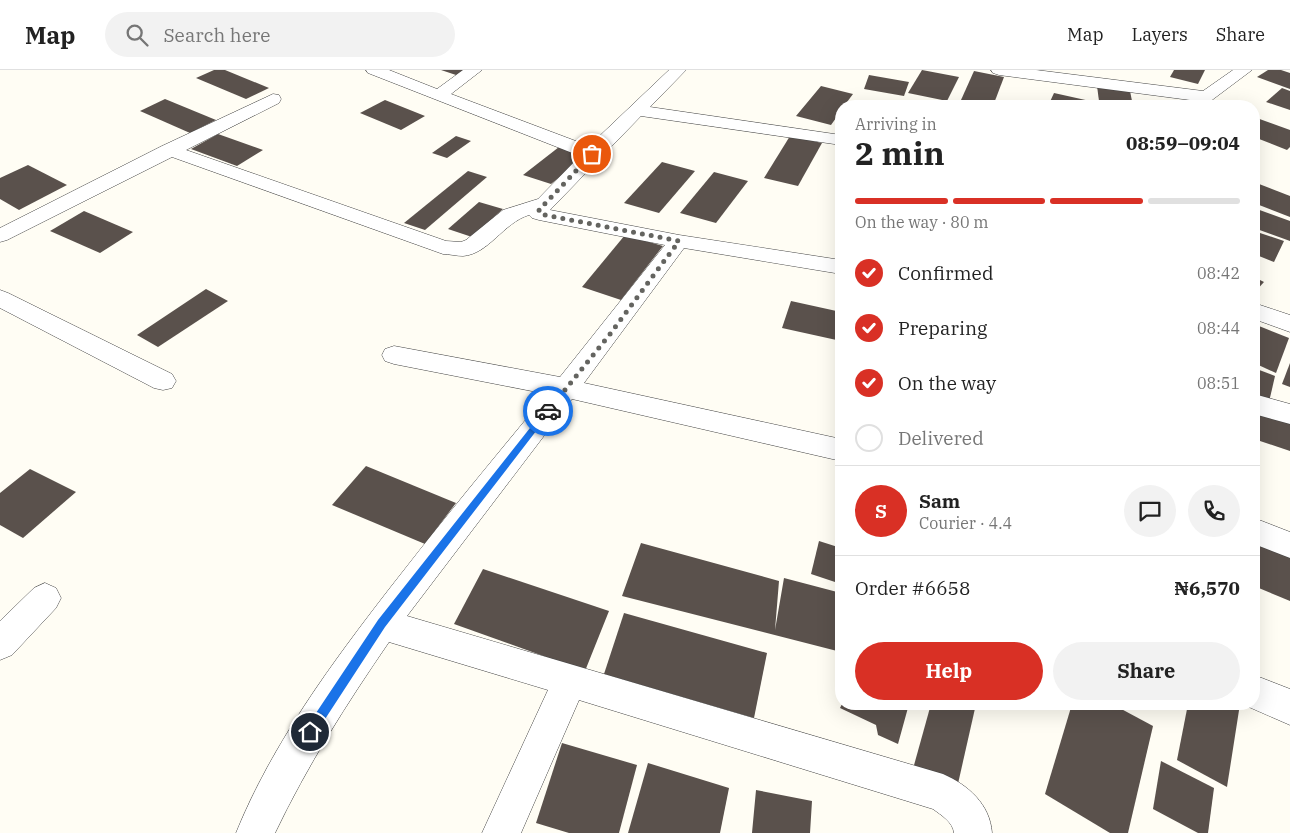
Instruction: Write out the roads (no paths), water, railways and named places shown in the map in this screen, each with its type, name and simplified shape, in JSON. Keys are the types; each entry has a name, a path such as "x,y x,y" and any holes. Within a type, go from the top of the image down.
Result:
{"street":[{"path":"374,70 592,154"},
{"path":"439,95 474,70"},
{"path":"678,70 592,154 539,210 540,214 679,241 835,267"},
{"path":"999,70 1187,100"},
{"path":"1203,100 1244,70"},
{"path":"0,236 272,99"},
{"path":"638,110 835,139"},
{"path":"169,150 443,247 463,249 474,245 510,214 546,204"},
{"path":"255,833 266,808 310,732 382,624 610,334 679,241"},
{"path":"0,298 163,381"},
{"path":"1260,313 1290,324"},
{"path":"394,356 566,388 835,449"},
{"path":"1260,406 1290,414"},
{"path":"1260,533 1290,545"},
{"path":"0,644 45,598"},
{"path":"382,624 943,793 964,809 973,828 973,833"},
{"path":"501,833 570,680"},
{"path":"1260,694 1290,707"}]}
